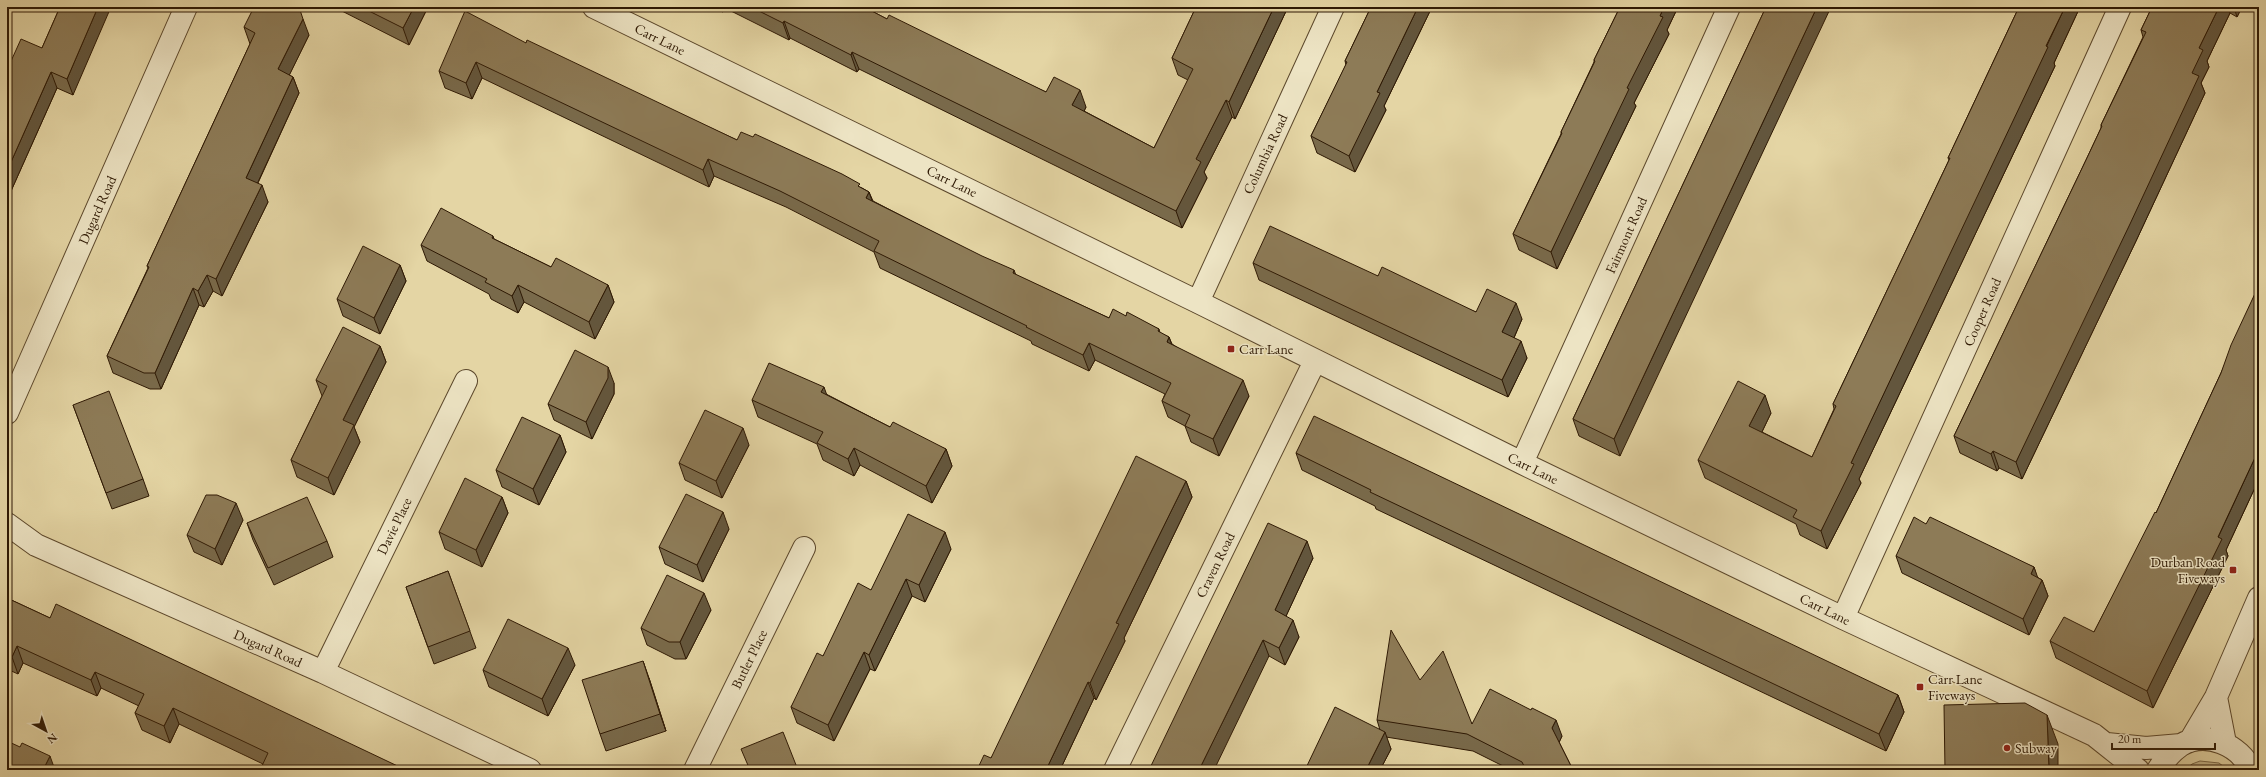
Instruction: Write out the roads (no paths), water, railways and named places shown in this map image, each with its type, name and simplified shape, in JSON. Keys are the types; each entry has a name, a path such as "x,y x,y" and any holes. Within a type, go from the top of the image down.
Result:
{"street":[{"name":"Dugard Road","path":"7,413 186,7"},
{"name":"Carr Lane","path":"594,7 1198,302 1522,463 1843,618 2094,735 2138,770"},
{"name":"Columbia Road","path":"1198,302 1333,7"},
{"name":"Fairmont Road","path":"1522,463 1729,7"},
{"name":"Cooper Road","path":"1843,618 2120,7"},
{"name":"Craven Road","path":"1115,770 1315,361"},
{"name":"Davie Place","path":"323,672 466,381"},
{"name":"Dugard Road","path":"7,524 36,544 323,672 530,770"},
{"name":"Butler Place","path":"695,770 804,548"},
{"path":"2158,770 2166,757 2186,743 2216,697 2259,598"},
{"path":"2216,697 2225,743 2238,752 2253,767"},
{"name":"Carr Lane","path":"2107,744 2146,748 2210,739 2225,743"}],"place":[{"name":"Carr Lane","path":"1231,349"},
{"name":"Durban Road Fiveways","path":"2233,570"},
{"name":"Carr Lane Fiveways","path":"1920,687"},
{"name":"Subway","path":"2007,748"}]}
